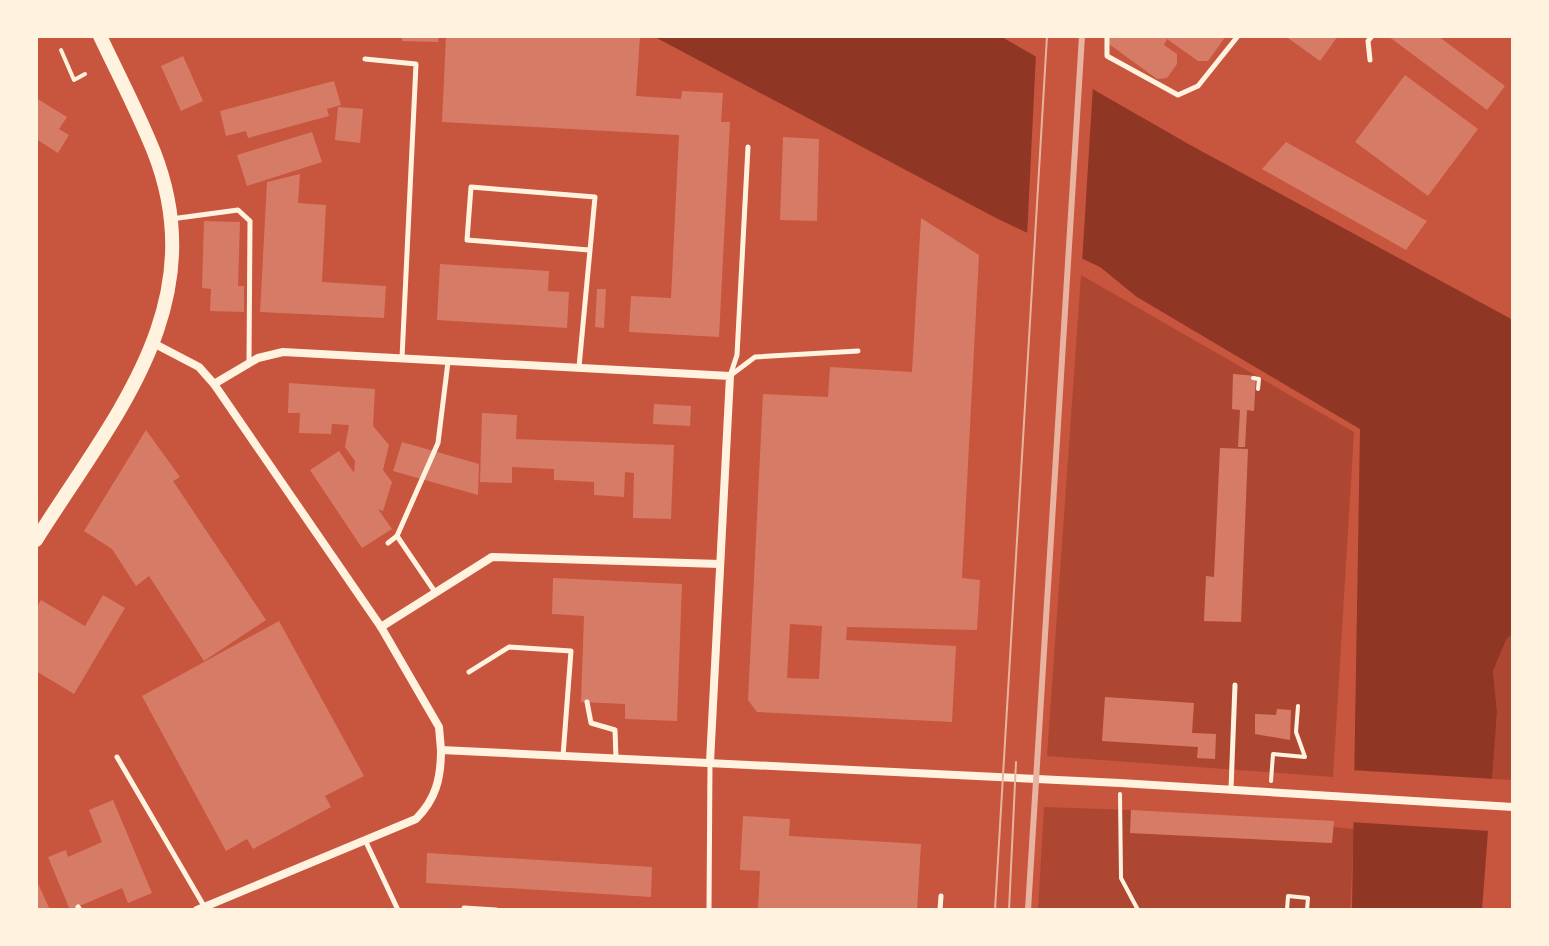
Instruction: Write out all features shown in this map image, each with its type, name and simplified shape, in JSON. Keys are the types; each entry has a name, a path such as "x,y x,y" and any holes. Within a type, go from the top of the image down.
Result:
{"main road":[{"path":"36,540 130,393 155,344 167,301 170,219 155,153 100,36"}],"street":[{"path":"155,344 199,367 214,384 381,627 439,727 441,750 438,787 426,809 416,819 201,908"},
{"path":"214,384 249,363 283,352 730,376 710,762"},
{"path":"381,627 492,557 720,564"},
{"path":"441,750 1120,783 1513,807"}],"lane":[{"path":"1107,36 1107,56 1178,95 1198,86 1238,36"},
{"path":"1370,60 1368,41 1372,36"},
{"path":"365,59 416,64 402,358"},
{"path":"730,376 737,355 748,147"},
{"path":"579,368 595,197 471,187 467,240 589,250"},
{"path":"170,219 238,210 250,221 249,363"},
{"path":"730,376 755,357 858,351"},
{"path":"388,543 397,536 438,443 448,361"},
{"path":"397,536 435,593"},
{"path":"469,672 509,647 571,651 563,756"},
{"path":"1231,789 1235,685"},
{"path":"587,702 591,723 615,730 616,758"},
{"path":"117,757 201,908"},
{"path":"709,910 710,762"},
{"path":"365,840 398,910"},
{"path":"940,910 941,896"},
{"path":"464,908 496,910"}],"path":[{"path":"61,50 74,80 85,74"},
{"path":"1253,378 1259,379 1258,389"},
{"path":"1270,791 1273,754 1305,757 1296,732 1298,706"},
{"path":"1120,783 1121,878 1138,910"},
{"path":"1285,910 1288,896 1308,898 1307,910"}],"shaded area":[{"path":"653,36 1000,36 1192,146 1513,320 1513,633 1506,640 1493,671 1497,712 1482,910 1352,910 1360,429 1137,297 1100,267 998,219"},
{"path":"1081,275 1354,432 1333,777 1047,756"},
{"path":"1513,633 1513,780 1491,779 1497,712 1493,671 1506,640"},
{"path":"1044,807 1131,810 1131,833 1332,843 1333,827 1354,829 1350,910 1038,910"}],"pier":[{"path":"1036,54 1093,86 1082,263 1027,237"},
{"path":"1351,770 1495,779 1490,831 1350,822"}],"building":[{"path":"402,36 439,36 438,42 402,41"},
{"path":"446,36 640,36 636,96 681,99 682,91 723,93 721,122 730,122 719,337 629,332 631,296 671,298 679,135 442,122"},
{"path":"1108,36 1226,36 1208,61 1198,61 1167,39 1164,45 1177,54 1177,64 1167,78 1157,79 1109,44"},
{"path":"1285,36 1338,36 1320,61"},
{"path":"1388,36 1438,36 1505,86 1487,110"},
{"path":"183,56 203,101 181,111 161,66"},
{"path":"1405,75 1478,129 1428,196 1355,142"},
{"path":"334,81 341,105 327,109 329,116 248,138 246,131 226,136 220,111"},
{"path":"36,98 67,117 59,129 69,135 58,153 36,139"},
{"path":"338,107 363,109 360,143 335,140"},
{"path":"312,132 322,162 247,186 237,155"},
{"path":"783,137 819,139 817,221 780,220"},
{"path":"1286,142 1427,221 1406,250 1262,169"},
{"path":"300,174 298,203 326,205 322,282 386,286 384,318 260,312 267,182"},
{"path":"921,218 979,255 962,578 980,580 977,630 847,627 846,640 956,646 952,722 757,712 748,700 763,394 828,397 830,367 912,372","holes":["790,624 822,626 819,679 787,678"]},
{"path":"204,221 240,222 238,286 244,286 244,312 210,311 211,289 202,288"},
{"path":"440,264 549,271 548,291 569,292 567,328 437,320"},
{"path":"597,289 606,289 604,328 595,327"},
{"path":"1233,374 1256,376 1254,411 1247,410 1245,447 1238,447 1240,410 1232,409"},
{"path":"289,383 375,389 373,426 389,445 383,470 392,482 383,511 378,509 392,529 362,548 310,470 339,451 354,473 355,461 345,447 349,425 332,424 331,434 299,433 300,413 288,413"},
{"path":"654,404 691,406 690,426 653,424"},
{"path":"482,413 517,415 516,439 674,445 671,519 633,518 634,473 625,472 624,497 594,495 594,482 554,480 554,469 512,467 512,483 480,482"},
{"path":"146,430 180,477 173,481 266,620 204,661 149,576 136,586 112,549 84,531"},
{"path":"402,442 479,464 478,495 393,471"},
{"path":"1220,448 1248,449 1241,622 1204,621 1206,576 1214,577"},
{"path":"553,578 682,584 677,721 625,719 625,704 581,702 584,616 552,614"},
{"path":"103,595 125,608 74,694 36,671 36,609 41,600 85,626"},
{"path":"279,621 364,776 325,796 331,807 253,849 247,839 226,851 142,696"},
{"path":"1105,697 1194,703 1192,733 1216,734 1215,759 1197,758 1198,747 1102,741"},
{"path":"1277,709 1291,710 1290,740 1255,734 1255,714 1276,715"},
{"path":"113,800 152,893 128,903 122,888 70,910 48,857 66,850 68,857 102,842 89,810"},
{"path":"1131,810 1334,821 1332,843 1130,833"},
{"path":"743,816 790,819 789,836 921,844 917,910 758,910 760,871 740,870"},
{"path":"427,853 652,867 651,897 426,883"},
{"path":"36,879 50,910 36,910"}],"tram line":[{"path":"995,910 1047,36"},
{"path":"1009,910 1016,762"}],"railway":[{"path":"1028,910 1082,36"}]}
